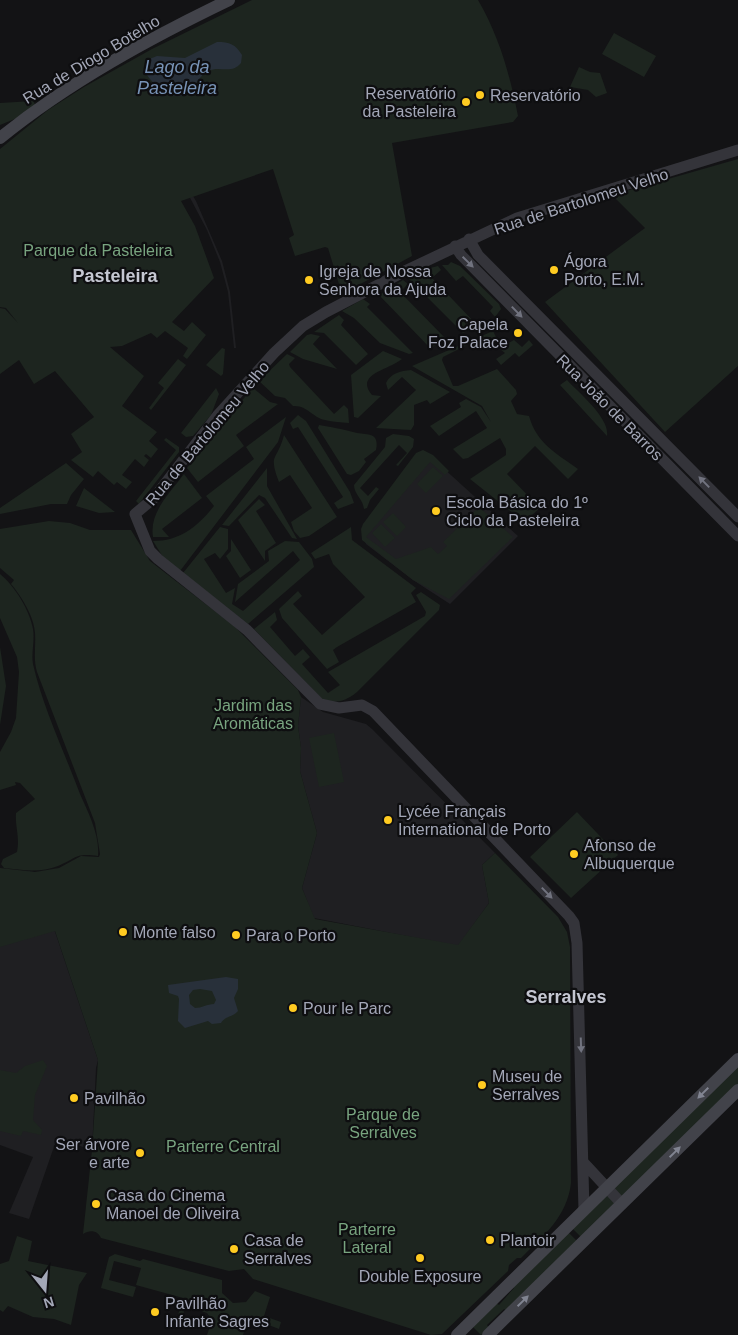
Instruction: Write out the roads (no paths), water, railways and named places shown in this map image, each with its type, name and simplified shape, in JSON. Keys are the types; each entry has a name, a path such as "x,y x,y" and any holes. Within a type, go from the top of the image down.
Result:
{"main road":[{"name":"Rua de Diogo Botelho","path":"0,138 80,82 144,44 229,0"},
{"path":"0,128 22,121"},
{"path":"457,1335 738,1059"},
{"path":"488,1335 738,1090"}],"street":[{"name":"Rua de Bartolomeu Velho","path":"584,1163 576,929 569,916 373,711 362,705 334,708 320,704 247,630 158,559 144,539 135,514 154,498 206,431 249,381 281,346 303,326 352,297 455,246 517,218 737,151"},
{"name":"Rua João de Barros","path":"469,240 478,255 662,438 738,517"},
{"name":"Rua João de Barros","path":"455,246 483,277 738,536"},
{"path":"483,277 489,270 495,271"},
{"path":"640,437 662,438"},
{"path":"584,1163 622,1204"},
{"path":"584,1163 584,1210"}],"water":[{"name":"Lago da Pasteleira","path":"217,42 229,43 237,48 242,55 241,63 237,67 229,69 212,69 208,71 184,95 171,95 165,92 153,83 145,72 147,60 157,56 185,58"},
{"path":"226,977 238,979 238,989 234,998 238,1011 221,1023 212,1024 208,1021 185,1028 178,1021 178,996 169,993 168,985","holes":["193,990 212,991 216,1000 214,1004 195,1008 190,1004 189,995"]}],"place":[{"name":"Reservatório","path":"480,95"},
{"name":"Reservatório da Pasteleira","path":"466,102"},
{"name":"Ágora Porto, E.M.","path":"554,270"},
{"name":"Igreja de Nossa Senhora da Ajuda","path":"309,280"},
{"name":"Capela Foz Palace","path":"518,333"},
{"name":"Escola Básica do 1º Ciclo da Pasteleira","path":"436,511"},
{"name":"Lycée Français International de Porto","path":"388,820"},
{"name":"Afonso de Albuquerque","path":"574,854"},
{"name":"Monte falso","path":"123,932"},
{"name":"Para o Porto","path":"236,935"},
{"name":"Pour le Parc","path":"293,1008"},
{"name":"Museu de Serralves","path":"482,1085"},
{"name":"Pavilhão","path":"74,1098"},
{"name":"Ser árvore e arte","path":"140,1153"},
{"name":"Casa do Cinema Manoel de Oliveira","path":"96,1204"},
{"name":"Plantoir","path":"490,1240"},
{"name":"Casa de Serralves","path":"234,1249"},
{"name":"Double Exposure","path":"420,1258"},
{"name":"Pavilhão Infante Sagres","path":"155,1312"}],"district":[{"name":"Pasteleira","path":"115,276"},
{"name":"Serralves","path":"566,997"}],"park label":[{"name":"Parque da Pasteleira","path":"98,250"},
{"name":"Jardim das Aromáticas","path":"253,714"},
{"name":"Parque de Serralves","path":"383,1123"},
{"name":"Parterre Central","path":"223,1146"},
{"name":"Parterre Lateral","path":"367,1238"}]}
